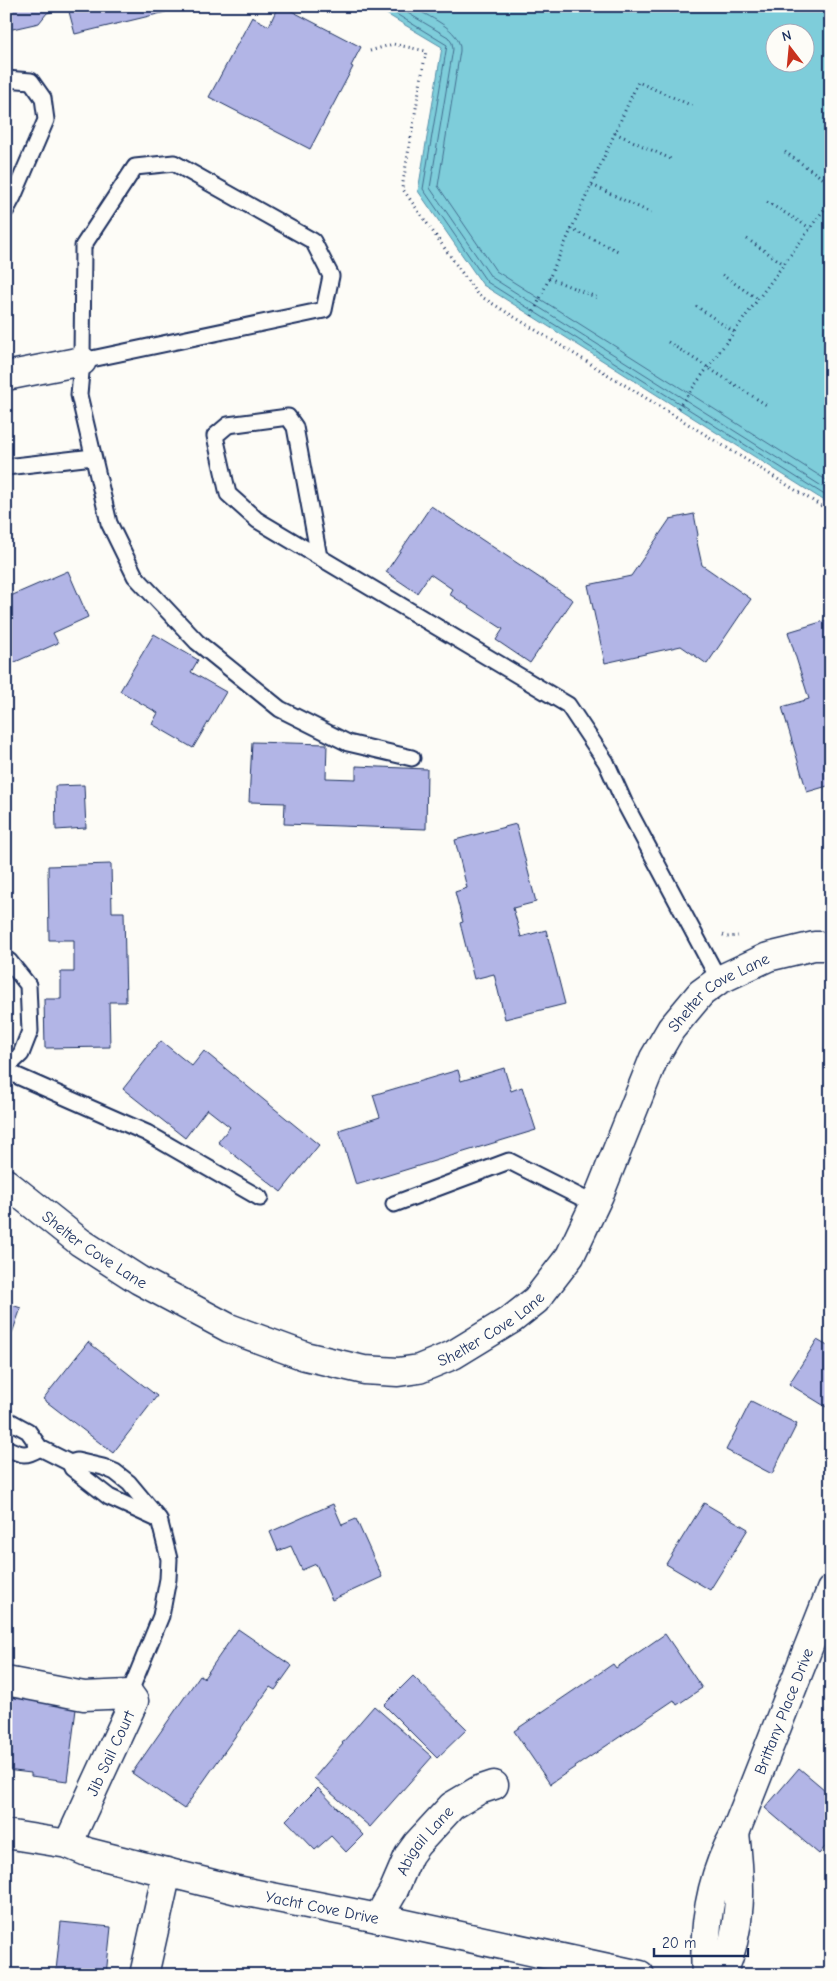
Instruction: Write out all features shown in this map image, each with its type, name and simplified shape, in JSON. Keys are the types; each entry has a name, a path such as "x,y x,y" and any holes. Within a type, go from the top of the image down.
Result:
{"street":[{"path":"6,376 82,361"},
{"name":"Shelter Cove Lane","path":"6,1183 80,1242 139,1280 229,1328 305,1356 364,1370 398,1372 419,1369 453,1354 512,1319 536,1300 570,1256 594,1204 654,1058 671,1029 701,993 719,980 768,957 814,946 831,946"},
{"name":"Brittany Place Drive","path":"706,1975 705,1955 708,1912 725,1850 735,1833 831,1590"},
{"name":"Jib Sail Court","path":"6,1681 84,1696 129,1694 134,1701 68,1844"},
{"name":"Abigail Lane","path":"378,1918 393,1892 409,1855 417,1844 452,1806 479,1790 494,1785"},
{"name":"Brittany Place Drive","path":"722,1975 734,1939 740,1898 740,1876 735,1833"},
{"name":"Yacht Cove Drive","path":"6,1834 68,1844 87,1852 237,1890 378,1918 640,1975"},
{"path":"144,1975 167,1872"}],"lane":[{"path":"6,79 31,81 43,98 46,120 14,197 6,210"},
{"path":"82,361 324,310 331,276 313,241 174,163 135,167 83,246 82,361 79,395 109,523 134,576 197,642 280,709 348,743 412,758"},
{"path":"319,557 295,427 288,417 228,425 215,436 228,494 256,520 568,705 606,762 624,802 719,980"},
{"path":"6,467 93,457"},
{"path":"6,960 9,961 28,986 30,1031 21,1054 6,1070 147,1133 260,1198"},
{"path":"394,1204 509,1162 594,1204"},
{"path":"6,1419 28,1431 40,1448 70,1463 72,1468 109,1497 159,1520"},
{"path":"6,1448 18,1454 28,1455 40,1448"},
{"path":"70,1463 77,1461 115,1472 130,1483 159,1520 169,1560 168,1579 161,1616 129,1694"}],"path":[{"path":"370,51 393,44 426,51 402,188 477,294 831,512"},
{"path":"532,316 638,82 695,107"},
{"path":"615,133 674,160"},
{"path":"785,152 831,184"},
{"path":"592,185 651,213"},
{"path":"678,408 831,200"},
{"path":"767,202 810,228"},
{"path":"571,230 618,251"},
{"path":"747,239 784,264"},
{"path":"722,276 758,300"},
{"path":"549,278 598,298"},
{"path":"696,306 734,332"},
{"path":"668,342 768,406"},
{"path":"719,933 727,937 746,936 768,957"}],"water":[{"path":"373,6 831,6 831,505 483,285 418,191 442,47"}],"building":[{"path":"6,6 164,6 166,12 75,34 68,8 47,13 39,23 8,30 6,29"},
{"path":"278,6 282,6 361,47 351,66 353,67 310,149 209,97 252,17 269,26"},
{"path":"431,506 573,600 530,663 496,640 503,629 449,594 452,589 430,574 417,593 386,572"},
{"path":"694,514 698,535 696,538 702,565 751,599 707,664 681,646 605,663 588,585 631,576 670,519"},
{"path":"68,571 88,617 53,633 58,643 6,666 6,611 8,610 6,598"},
{"path":"831,619 831,785 807,792 782,707 809,699 788,632"},
{"path":"154,634 198,660 191,672 226,692 193,748 152,724 158,713 120,691"},
{"path":"252,742 327,744 326,778 356,779 356,766 427,769 426,829 284,824 285,803 249,802"},
{"path":"84,785 86,828 56,830 55,786"},
{"path":"516,824 536,902 513,908 521,937 546,930 565,1004 505,1019 494,974 474,979 460,923 463,922 455,892 467,888 455,840"},
{"path":"111,864 112,912 124,912 126,1002 109,1002 110,1047 45,1048 44,999 61,999 61,972 74,972 74,940 49,940 48,866"},
{"path":"161,1041 192,1066 204,1051 319,1145 281,1192 218,1142 230,1127 207,1109 185,1138 123,1089"},
{"path":"504,1068 511,1091 522,1087 536,1130 356,1185 339,1130 380,1117 373,1095 458,1070 461,1081"},
{"path":"6,1303 21,1308 6,1350"},
{"path":"817,1340 831,1348 831,1410 789,1384"},
{"path":"88,1342 157,1396 113,1453 43,1399"},
{"path":"751,1401 797,1424 772,1474 726,1450"},
{"path":"704,1503 748,1529 710,1590 666,1564"},
{"path":"333,1504 342,1525 356,1519 382,1577 332,1600 316,1564 302,1570 291,1546 278,1551 270,1532"},
{"path":"238,1629 292,1666 275,1690 270,1687 184,1809 132,1773 200,1675 204,1678"},
{"path":"665,1634 702,1688 677,1705 674,1700 550,1784 514,1731 613,1664 616,1668"},
{"path":"413,1676 467,1729 437,1758 384,1705"},
{"path":"6,1692 77,1701 67,1781 6,1770"},
{"path":"374,1706 432,1757 370,1827 314,1778"},
{"path":"799,1768 831,1795 831,1840 819,1854 765,1808"},
{"path":"318,1788 363,1835 346,1852 331,1836 315,1850 286,1820"},
{"path":"61,1922 111,1927 106,1975 56,1971"},
{"path":"208,1968 253,1973 253,1975 208,1975"}]}
